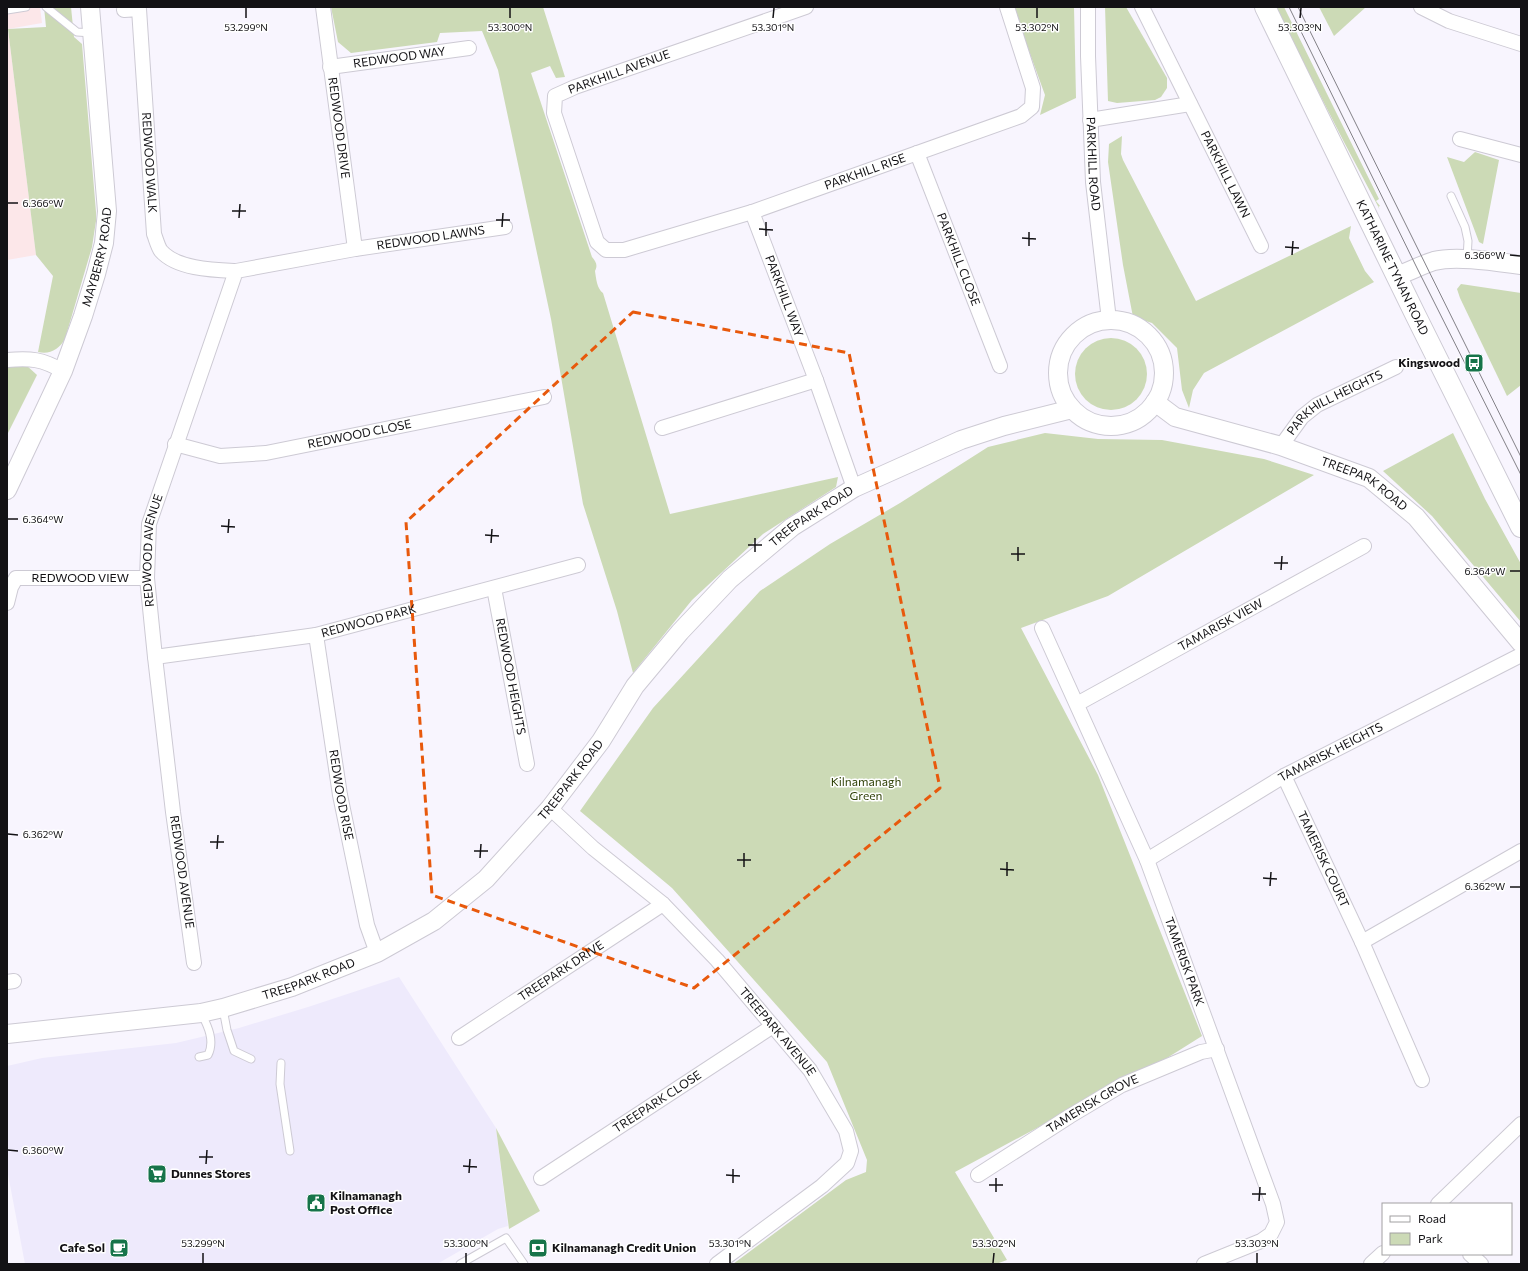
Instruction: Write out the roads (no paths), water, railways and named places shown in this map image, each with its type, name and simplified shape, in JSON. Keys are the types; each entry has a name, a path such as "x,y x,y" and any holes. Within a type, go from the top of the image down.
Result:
{"main road":[{"name":"KATHARINE TYNAN ROAD","path":"1265,7 1396,276 1521,527"}],"street":[{"name":"MAYBERRY ROAD","path":"7,490 63,371 83,316 104,242 107,211 90,7"},
{"name":"REDWOOD DRIVE","path":"323,7 355,249"},
{"name":"PARKHILL AVENUE","path":"597,242 554,114 552,92 575,87 806,7"},
{"name":"PARKHILL RISE","path":"597,242 606,250 624,250 752,212 1021,116 1032,107 1033,88 1007,7"},
{"name":"PARKHILL ROAD","path":"1088,7 1090,120 1093,182 1109,320"},
{"name":"PARKHILL LAWN","path":"1142,7 1261,246"},
{"path":"1422,7 1449,21 1521,44"},
{"name":"REDWOOD WALK","path":"124,10 139,9 154,234 161,250 177,262 207,269 236,271"},
{"name":"REDWOOD WAY","path":"330,67 468,48"},
{"path":"1090,120 1190,104"},
{"path":"1460,139 1521,155"},
{"name":"PARKHILL CLOSE","path":"917,153 1000,366"},
{"name":"PARKHILL WAY","path":"752,212 816,380 854,488"},
{"name":"REDWOOD LAWNS","path":"355,249 506,227"},
{"path":"236,271 355,249"},
{"path":"1396,276 1435,261 1467,260 1521,265"},
{"name":"REDWOOD AVENUE","path":"194,963 155,657 147,578 149,524 175,444 236,271"},
{"path":"1109,320 1136,326 1148,335 1157,347 1162,359 1164,373 1160,393 1148,411 1138,418 1124,424 1107,426 1092,422 1079,415 1072,409 1064,396 1059,382 1059,366 1067,344 1081,330 1094,323 1109,320"},
{"path":"7,360 28,358 44,361 63,371"},
{"name":"PARKHILL HEIGHTS","path":"1281,446 1302,417 1317,405 1396,367"},
{"path":"662,428 816,380"},
{"name":"REDWOOD CLOSE","path":"175,444 220,456 266,452 544,397"},
{"name":"TREEPARK ROAD","path":"1155,402 1176,416 1281,446 1369,478 1416,517 1521,643"},
{"name":"TREEPARK ROAD","path":"7,1034 201,1013 223,1008 292,987 377,953 434,921 486,879 550,808 601,741 635,686 680,632 730,579 792,527 854,488 961,440 1004,426 1072,409"},
{"name":"TAMARISK VIEW","path":"1077,704 1364,546"},
{"name":"REDWOOD PARK","path":"155,657 316,635 578,565"},
{"name":"REDWOOD VIEW","path":"7,603 11,587 16,578 147,578"},
{"name":"REDWOOD HEIGHTS","path":"494,588 527,764"},
{"name":"TAMERISK PARK","path":"1042,628 1146,860 1273,1204 1276,1222 1271,1234 1261,1241 1204,1264"},
{"name":"REDWOOD RISE","path":"316,635 340,795 367,925 377,953"},
{"name":"TAMARISK HEIGHTS","path":"1146,860 1284,776 1521,654"},
{"name":"TAMERISK COURT","path":"1284,776 1362,942 1422,1080"},
{"name":"TREEPARK AVENUE","path":"550,808 593,848 663,904 717,960 810,1070 846,1131 852,1151 847,1162 822,1186 717,1264"},
{"path":"1362,942 1521,851"},
{"name":"TREEPARK DRIVE","path":"459,1038 663,904"},
{"name":"TREEPARK CLOSE","path":"541,1178 773,1026"},
{"name":"TAMERISK GROVE","path":"978,1175 1070,1116 1122,1085 1201,1052 1217,1049"},
{"path":"1439,1203 1521,1124"},
{"path":"1371,1264 1382,1254"},
{"path":"1471,1255 1481,1264"}],"lane":[{"path":"7,10 26,7"},
{"path":"46,7 77,32 92,33"},
{"path":"1451,196 1465,227 1468,241 1467,260"},
{"path":"223,1008 226,1030 234,1051 251,1059"},
{"path":"199,1058 208,1055 212,1047 208,1028 201,1013"},
{"path":"281,1063 280,1084 290,1151"},
{"path":"460,1264 506,1238 524,1264"}],"tram line":[{"path":"1289,7 1417,268 1521,475"},
{"path":"1298,7 1521,457"}],"place":[{"name":"Kingswood","path":"1474,363"},
{"name":"Dunnes Stores","path":"157,1174"},
{"name":"Kilnamanagh Post Office","path":"316,1203"},
{"name":"Cafe Sol","path":"119,1248"},
{"name":"Kilnamanagh Credit Union","path":"538,1248"}],"park label":[{"name":"Kilnamanagh Green","path":"866,789"}]}
